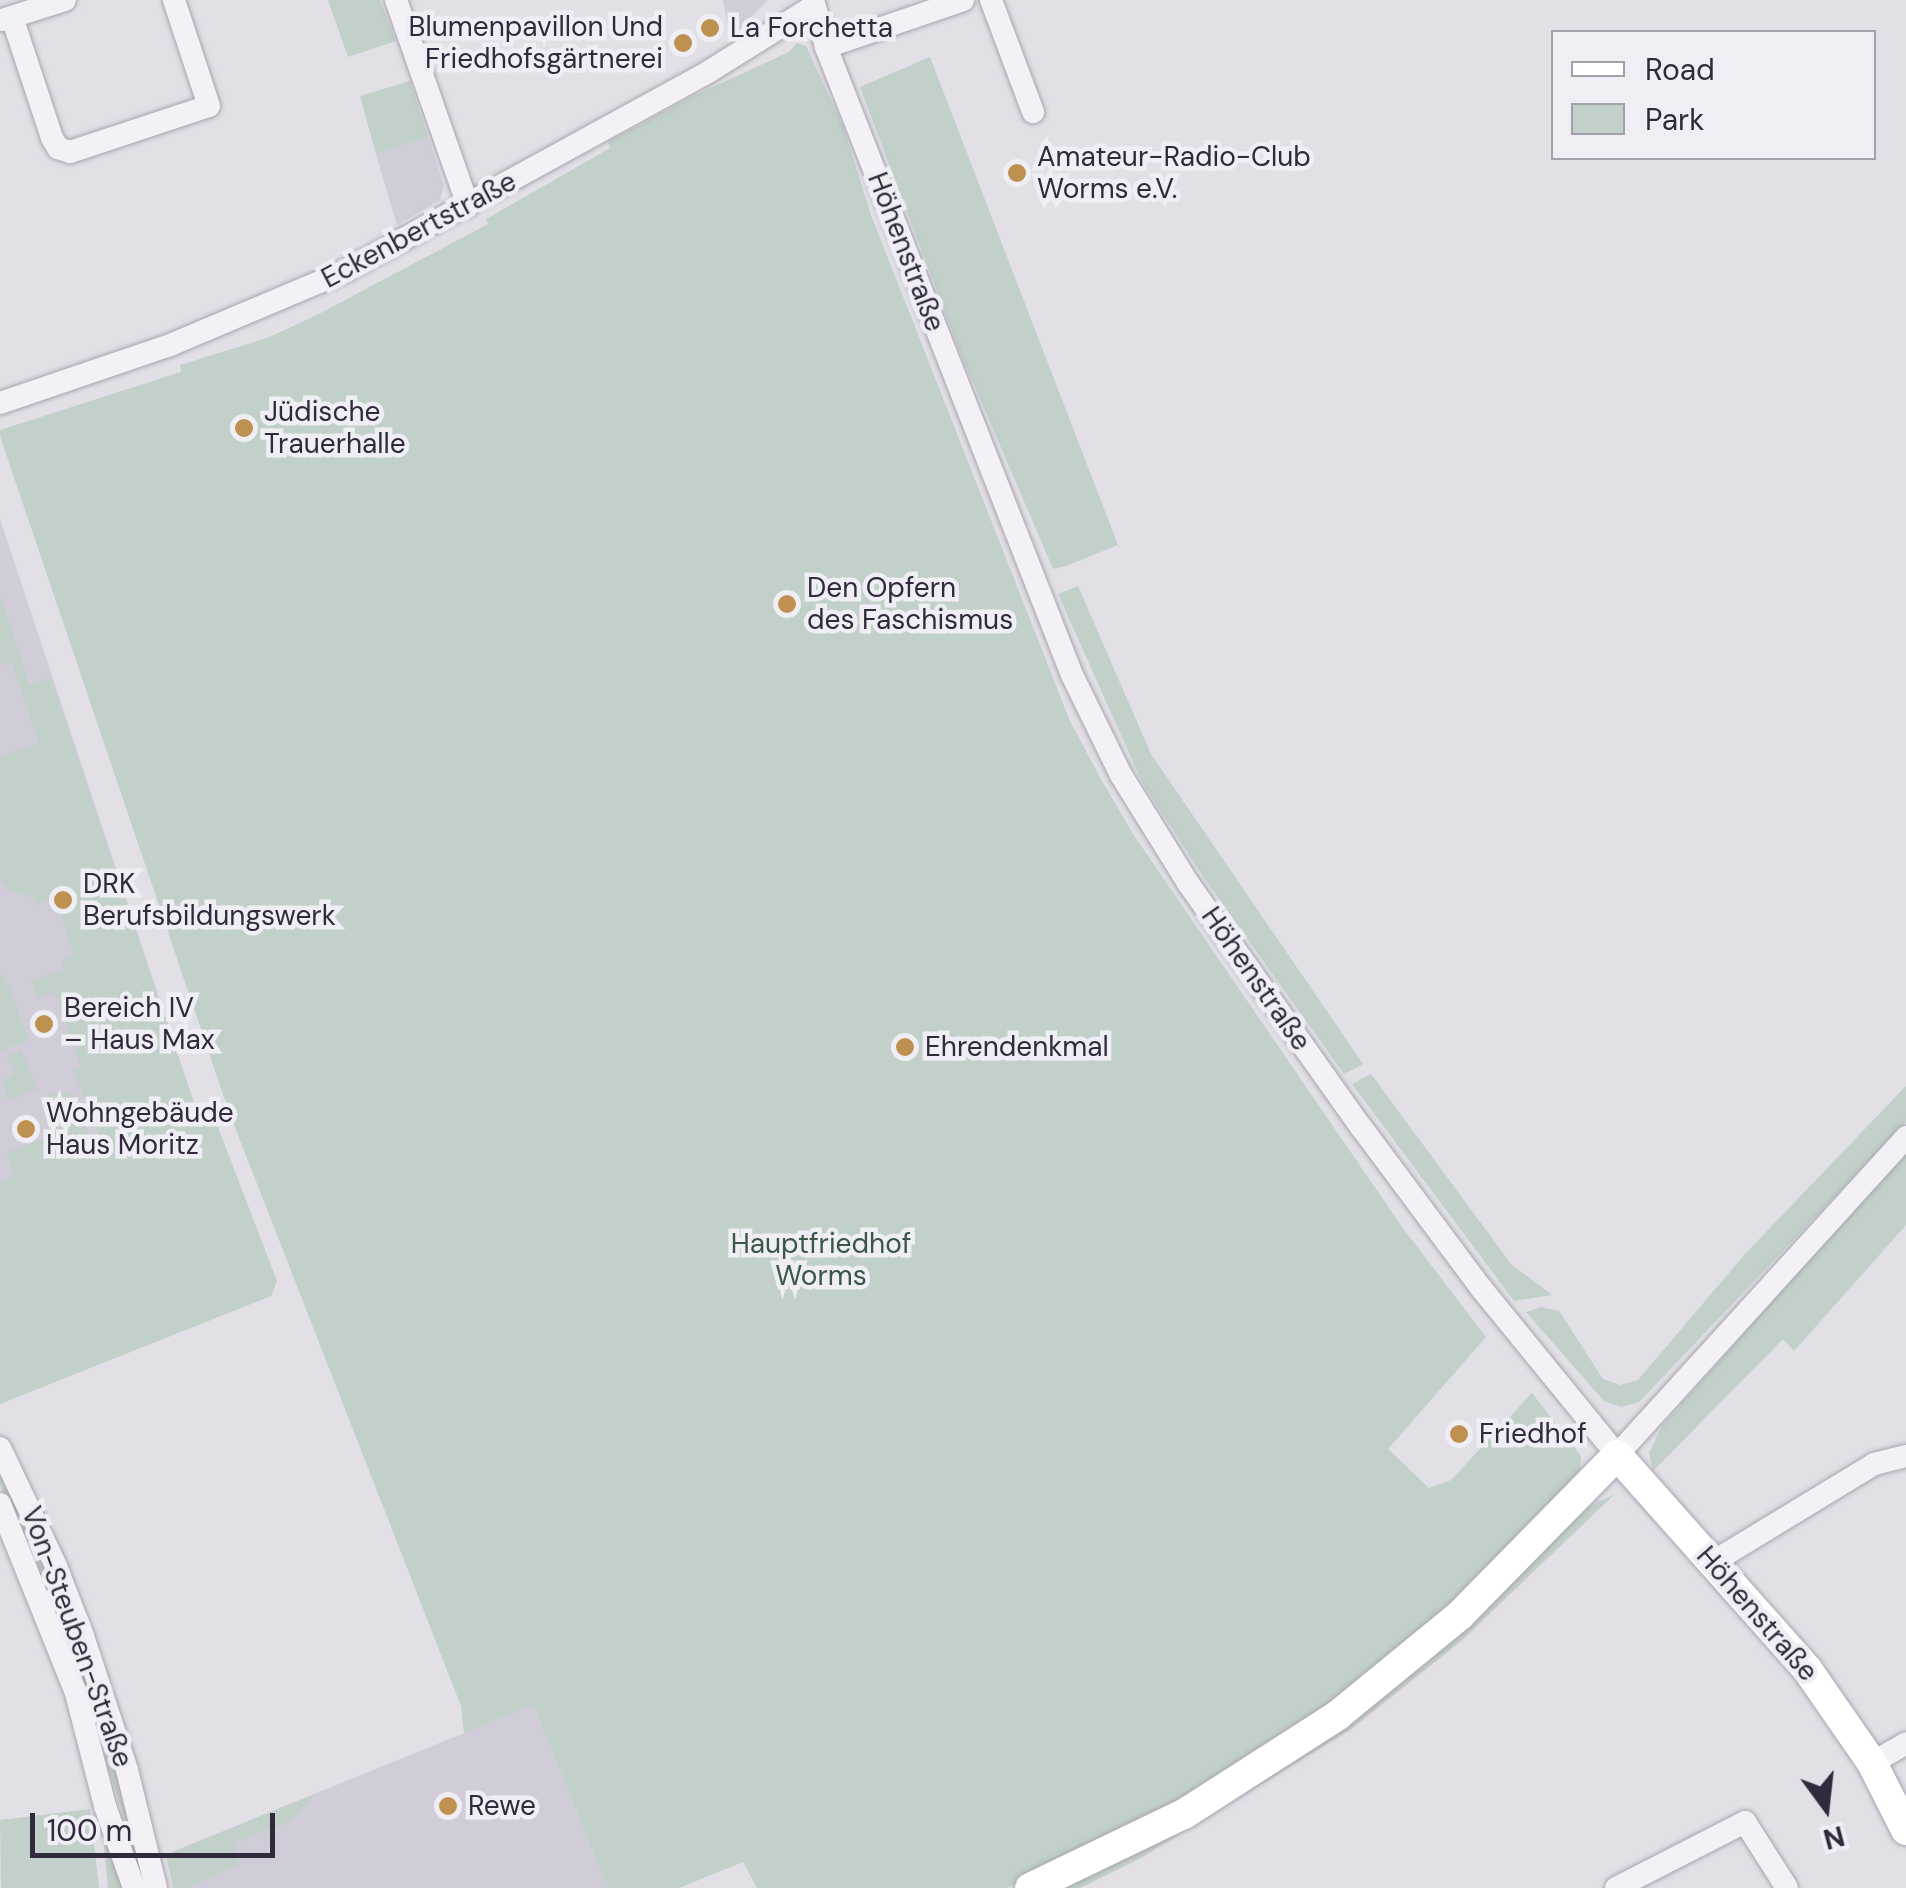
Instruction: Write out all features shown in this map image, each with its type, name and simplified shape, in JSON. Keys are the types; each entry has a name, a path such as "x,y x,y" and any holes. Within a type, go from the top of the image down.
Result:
{"main road":[{"name":"Höhenstraße","path":"1617,1455 1807,1669 1872,1763 1906,1830"},
{"path":"1030,1888 1184,1814 1338,1715 1472,1604 1617,1455"}],"street":[{"path":"66,0 6,19 54,143 70,152 209,106 174,0"},
{"path":"396,0 468,206"},
{"path":"826,47 919,7 962,0"},
{"path":"991,0 1033,112"},
{"name":"Eckenbertstraße","path":"0,404 115,366 258,310 468,206 708,72 813,3"},
{"name":"Höhenstraße","path":"813,3 826,47 1072,675 1122,775 1188,884 1381,1155 1507,1322 1617,1455"},
{"path":"1617,1455 1906,1137"},
{"path":"1712,1562 1906,1445"},
{"name":"Von-Steuben-Straße","path":"0,1448 56,1566 88,1652 127,1770 156,1888"},
{"path":"1874,1464 1906,1456"},
{"name":"Von-Steuben-Straße","path":"0,1504 76,1693 105,1806 134,1888"},
{"path":"1872,1763 1906,1743"},
{"path":"1616,1888 1744,1822 1787,1888"}],"shaded area":[{"path":"723,0 768,0 730,39"},
{"path":"428,137 444,186 440,200 397,225 376,154"},
{"name":"DRK Berufsbildungswerk","path":"0,519 200,1121 0,1195"},
{"path":"533,1705 608,1888 177,1888 174,1851"}],"green space":[{"path":"328,0 380,0 396,41 348,57"},
{"name":"Hauptfriedhof Worms","path":"797,43 806,46 843,126 871,215 1070,721 1133,834 1402,1227 1486,1337 1388,1449 1429,1488 1451,1480 1532,1393 1581,1456 1580,1471 1477,1581 1356,1688 1260,1753 1083,1856 1007,1888 757,1888 743,1862 679,1888 608,1888 533,1705 464,1733 461,1706 229,1112 0,436 0,430 181,372 180,365 267,338 315,316 488,224 486,219 610,148 608,142 689,98 789,52"},
{"path":"930,57 1118,545 1066,566 1053,569 960,352 860,87"},
{"path":"410,81 428,137 376,154 360,96"},
{"path":"1078,586 1151,754 1363,1064 1344,1074 1204,878 1142,782 1058,594"},
{"path":"0,594 29,684 51,679 200,1121 214,1117 277,1281 271,1296 0,1404 0,1182 15,1176 6,1153 54,1135 46,1119 53,1107 48,1095 72,1092 98,1158 107,1155 73,1070 81,1067 59,1004 53,992 38,999 31,981 65,970 61,961 74,956 59,908 53,899 37,905 33,897 10,891 0,880 0,757 39,744 12,662 0,665"},
{"path":"0,975 5,978 29,1040 1,1051"},
{"path":"21,1050 38,1089 9,1100 2,1082 16,1070 5,1057"},
{"path":"1371,1074 1511,1264 1552,1295 1514,1301 1352,1084"},
{"path":"1906,1086 1906,1122 1639,1402 1621,1407 1604,1401 1526,1312 1541,1307 1559,1311 1603,1379 1620,1385 1638,1380 1745,1254"},
{"path":"1906,1150 1906,1225 1794,1351 1783,1339 1653,1471 1649,1453 1662,1426"},
{"path":"0,1466 49,1570 119,1773 148,1888 141,1888 127,1826 67,1642 0,1485"},
{"path":"1615,1494 1461,1641 1350,1730 1139,1859 1080,1888 1052,1888 1496,1599 1588,1507"},
{"path":"317,1793 290,1821 234,1843 239,1864 187,1888 173,1888 166,1855"},
{"path":"90,1809 99,1888 1,1888 0,1820"},
{"path":"102,1825 126,1888 108,1888"}],"place":[{"name":"La Forchetta","path":"710,28"},
{"name":"Blumenpavillon Und Friedhofsgärtnerei","path":"683,43"},
{"name":"Amateur-Radio-Club Worms e.V.","path":"1017,173"},
{"name":"Jüdische Trauerhalle","path":"244,428"},
{"name":"Den Opfern des Faschismus","path":"787,604"},
{"name":"DRK Berufsbildungswerk","path":"63,900"},
{"name":"Bereich IV – Haus Max","path":"44,1024"},
{"name":"Ehrendenkmal","path":"905,1047"},
{"name":"Wohngebäude Haus Moritz","path":"26,1129"},
{"name":"Friedhof","path":"1459,1434"},
{"name":"Rewe","path":"448,1806"}]}
